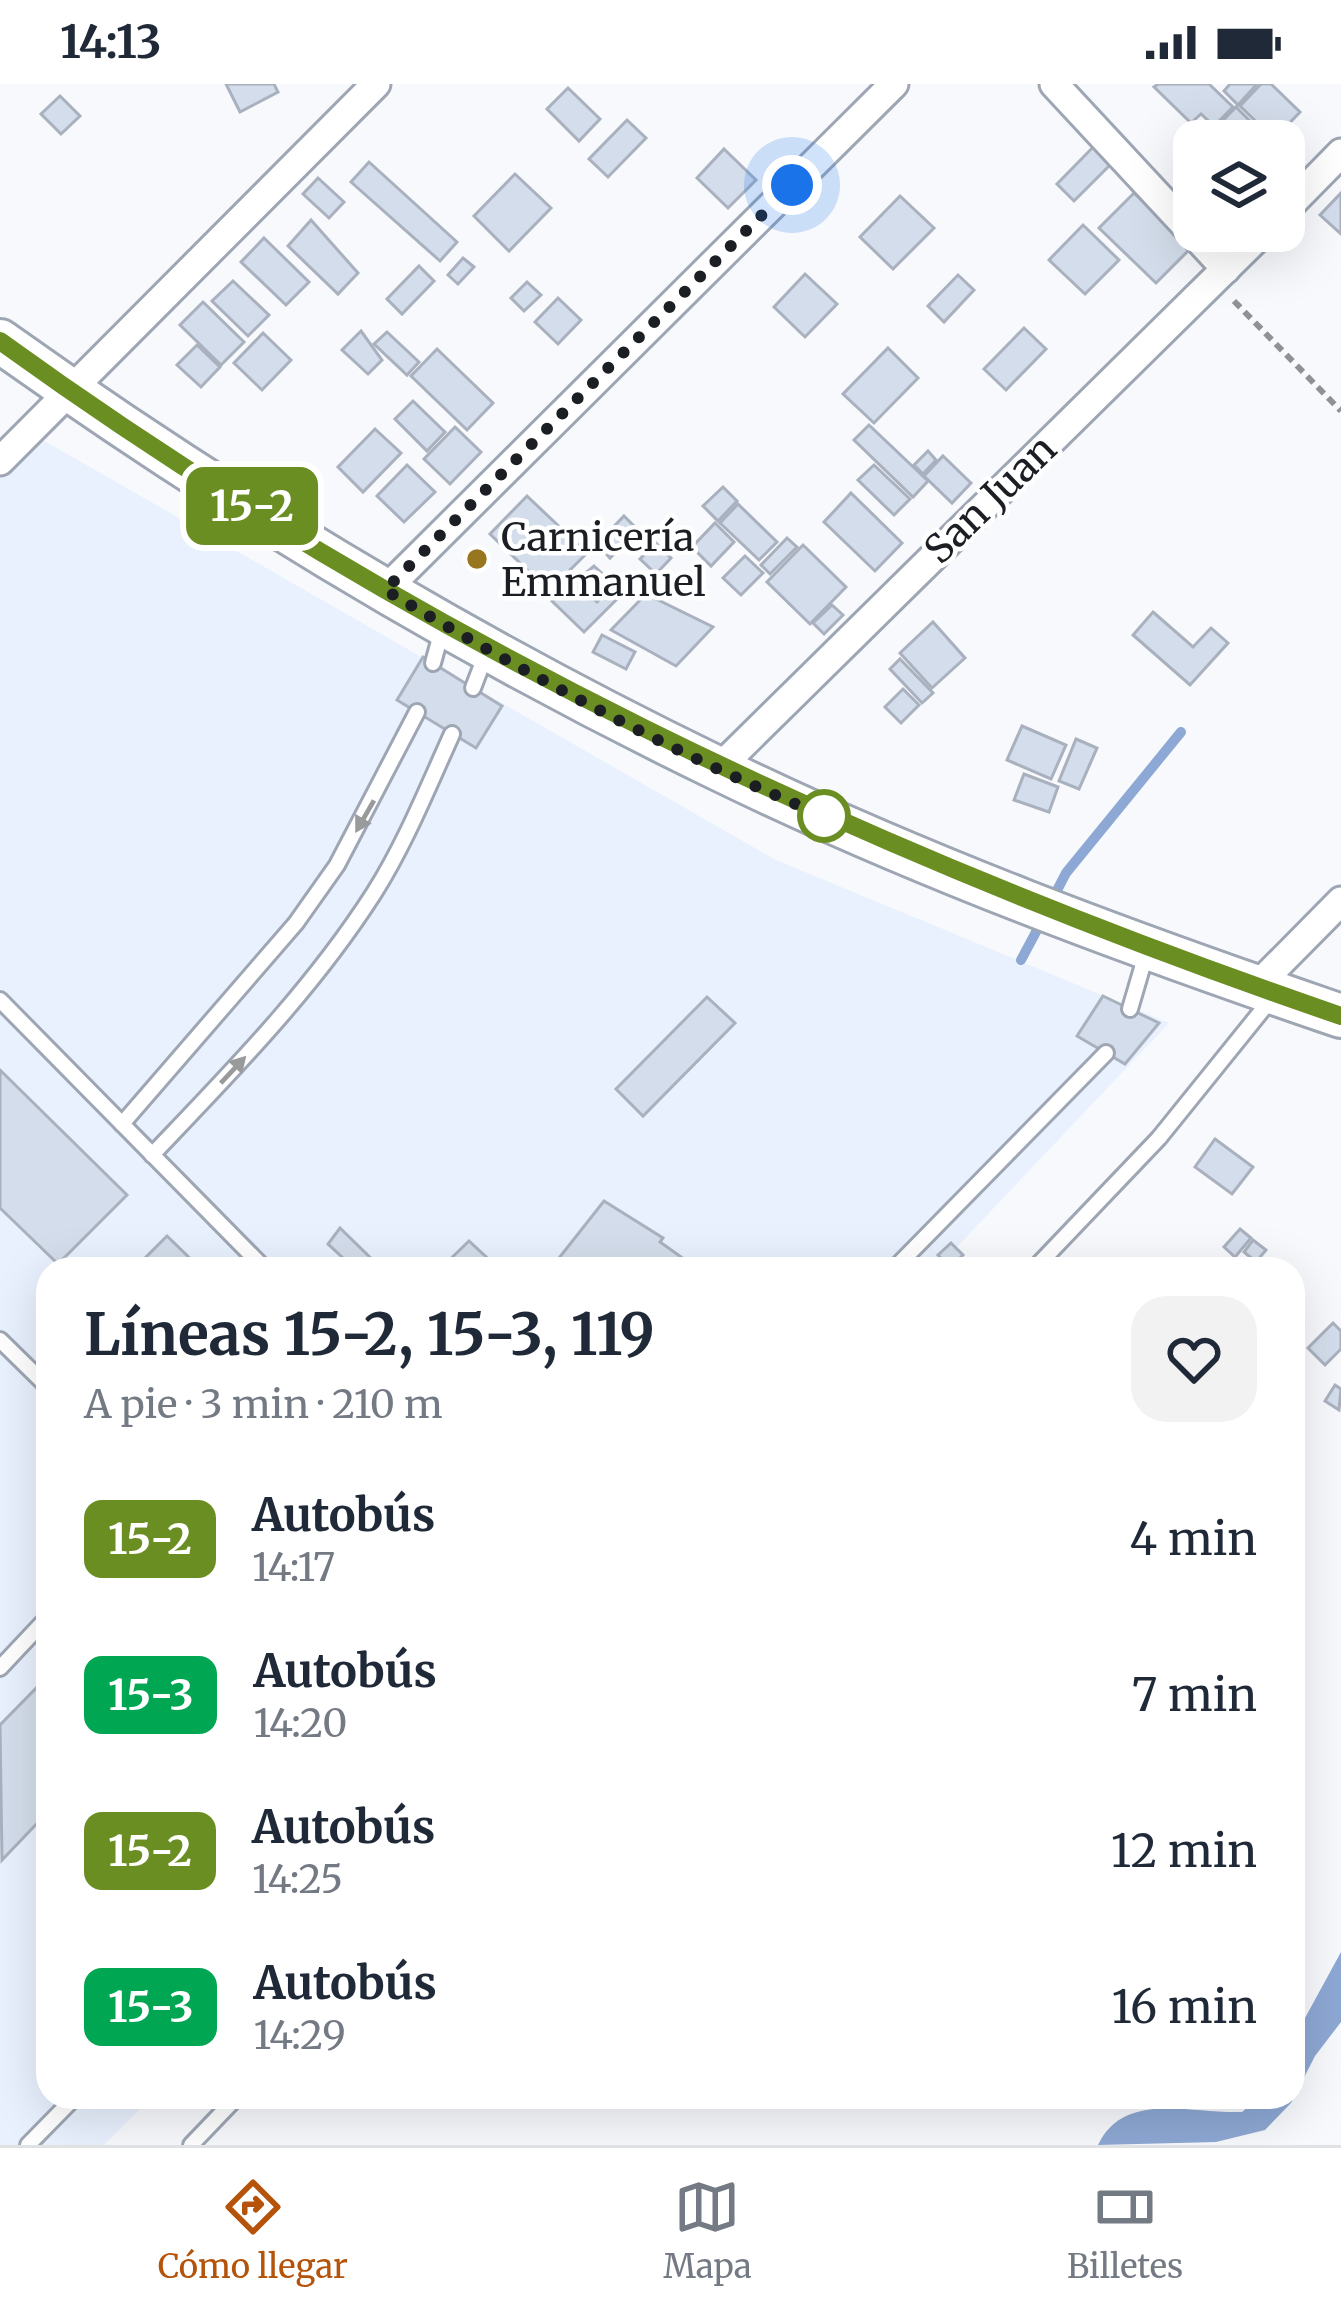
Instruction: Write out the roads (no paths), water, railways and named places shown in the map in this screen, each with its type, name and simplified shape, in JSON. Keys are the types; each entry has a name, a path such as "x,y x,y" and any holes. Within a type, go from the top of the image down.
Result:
{"main road":[{"path":"0,341 68,390 385,590 438,644 480,669 1046,909 1341,1016"}],"street":[{"path":"0,461 376,84"},
{"path":"385,590 894,84"},
{"path":"1054,84 1221,275"},
{"path":"1305,190 1341,153"},
{"name":"San Juan","path":"718,769 1243,252"},
{"path":"1267,989 1341,901"}],"lane":[{"path":"122,1124 296,923 357,830 417,712"},
{"path":"152,1155 284,1015 334,950 376,890 452,734"},
{"path":"1130,1010 1148,946"},
{"path":"1045,1257 1159,1138 1267,989"},
{"path":"0,1000 253,1257"},
{"path":"906,1257 1106,1053"},
{"path":"0,1340 36,1376"},
{"path":"0,1668 36,1630"},
{"path":"28,2145 63,2109"},
{"path":"191,2145 226,2109"}],"water":[{"path":"1341,1952 1341,2022 1305,2076 1305,2018"},
{"path":"1285,2109 1265,2130 1216,2142 1098,2145 1110,2128 1141,2111"}],"waterway":[{"path":"1052,900 1066,873 1181,732"},
{"path":"1021,960 1044,917"}],"place":[{"name":"Carnicería Emmanuel","path":"477,559"}]}
